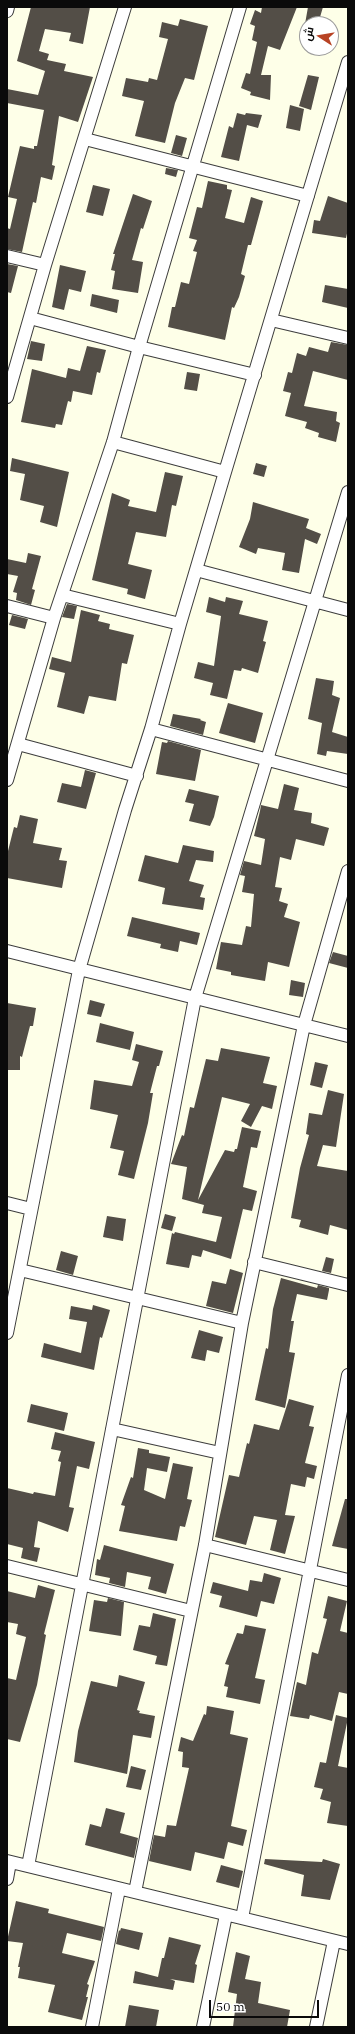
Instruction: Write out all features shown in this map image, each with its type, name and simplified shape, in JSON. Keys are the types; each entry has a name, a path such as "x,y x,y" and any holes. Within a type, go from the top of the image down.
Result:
{"street":[{"path":"7,11 8,7"},
{"path":"7,397 45,265 125,7"},
{"path":"7,780 54,618 113,442 139,347 240,7"},
{"path":"7,1333 79,970 152,729 180,624 224,472 255,375 348,62"},
{"path":"85,140 308,196"},
{"path":"7,256 45,265"},
{"path":"30,318 139,347 255,375"},
{"path":"271,320 348,338"},
{"path":"113,442 224,472"},
{"path":"28,1866 81,1584 138,1298 195,998 348,492"},
{"path":"196,570 348,610"},
{"path":"62,595 180,624"},
{"path":"7,606 54,618"},
{"path":"152,729 348,781"},
{"path":"18,744 137,776"},
{"path":"135,1892 205,1545 242,1323 254,1262 304,1025 348,871"},
{"path":"7,951 348,1036"},
{"path":"7,1203 31,1208"},
{"path":"254,1262 348,1285"},
{"path":"20,1270 242,1323"},
{"path":"242,1918 348,1375"},
{"path":"112,1429 220,1453"},
{"path":"205,1545 348,1580"},
{"path":"7,1566 191,1611"},
{"path":"7,1879 9,1862 348,1944"},
{"path":"92,2027 119,1889"},
{"path":"203,2027 226,1914"},
{"path":"316,2027 334,1941"}],"building":[{"path":"31,7 90,7 83,44 69,41 71,33 45,29 39,51 49,54 47,60 66,64 64,71 93,77 78,122 59,116 52,165 55,166 52,180 41,177 36,203 33,202 22,252 7,249 7,228 10,229 17,199 8,197 20,146 34,149 34,146 37,146 44,110 7,103 7,89 38,95 45,71 17,61"},
{"path":"262,7 297,7 280,50 268,46 261,75 271,75 270,100 250,95 251,92 241,88 246,73 250,74 257,42 252,40 255,26 250,24 255,10 261,13"},
{"path":"308,7 323,7 320,16 306,16"},
{"path":"180,19 208,26 194,80 185,78 175,103 165,143 135,136 144,101 122,96 126,78 148,82 149,78 157,80 168,39 159,37 162,22 178,26"},
{"path":"308,75 319,77 311,110 299,106"},
{"path":"290,105 304,109 300,131 286,128"},
{"path":"237,113 245,115 246,113 262,115 258,128 247,125 239,161 221,157 229,126 233,128"},
{"path":"176,135 187,138 182,156 171,153"},
{"path":"166,168 178,170 176,177 165,174"},
{"path":"208,181 227,185 227,189 232,190 225,218 244,223 251,197 263,201 251,245 248,245 241,274 245,276 239,297 234,308 232,307 225,340 168,327 172,307 175,307 181,282 189,284 197,252 193,251 197,240 189,238 197,207 202,208"},
{"path":"93,185 110,189 103,216 86,212"},
{"path":"133,194 152,201 143,229 141,228 132,260 143,262 138,293 112,289 115,271 111,270 115,254 113,254"},
{"path":"328,196 348,203 348,229 346,238 312,233 314,220 320,221"},
{"path":"7,264 18,266 11,293 7,292"},
{"path":"60,265 86,271 81,292 69,289 64,310 52,307"},
{"path":"325,285 348,289 348,308 322,302"},
{"path":"92,294 119,300 117,313 90,306"},
{"path":"31,341 45,344 42,361 27,359"},
{"path":"331,342 348,345 348,380 313,371 304,406 337,412 336,421 340,423 336,442 318,437 319,433 305,428 307,422 285,416 291,393 283,391 288,372 292,373 297,353 306,356 309,347 328,352"},
{"path":"87,346 106,350 100,373 97,372 92,395 73,391 71,402 68,401 62,425 56,424 55,428 21,422 32,369 66,378 68,368 80,371"},
{"path":"187,372 200,374 197,391 184,389"},
{"path":"12,458 69,472 57,527 40,522 44,506 20,500 25,474 10,471"},
{"path":"256,463 267,466 264,477 253,474"},
{"path":"165,472 183,476 176,506 172,505 166,537 136,532 128,564 152,570 145,599 127,594 128,589 92,580 112,493 130,500 128,506 156,512"},
{"path":"253,502 309,519 306,528 321,534 317,544 305,539 299,573 282,570 285,553 258,548 256,554 239,547 250,519"},
{"path":"28,553 41,556 32,589 35,590 31,605 16,600 17,593 13,592 18,576 7,574 7,559 26,563"},
{"path":"209,597 225,602 226,597 243,601 239,614 268,621 263,641 266,642 258,673 242,668 241,671 234,670 227,699 210,695 213,683 194,678 198,662 214,666 221,616 206,612"},
{"path":"67,604 77,606 74,619 62,617"},
{"path":"81,610 100,615 98,621 110,624 109,629 134,635 127,664 122,663 116,701 89,696 84,714 57,707 65,673 49,669 52,657 71,662"},
{"path":"12,615 28,619 25,629 9,625"},
{"path":"316,678 334,681 332,695 340,698 332,732 348,737 348,754 327,751 326,756 317,754 322,723 308,719"},
{"path":"228,703 263,713 255,743 219,733"},
{"path":"173,714 201,719 200,720 206,722 203,735 170,726"},
{"path":"168,741 201,750 195,781 156,774 162,742 167,743"},
{"path":"85,770 96,773 86,809 57,802 62,783 81,787"},
{"path":"284,784 299,788 294,810 312,813 311,823 329,828 324,846 296,839 291,860 280,857 275,887 282,888 279,901 288,904 284,917 300,922 289,967 268,962 265,981 231,975 231,972 216,969 221,942 242,945 246,926 251,927 254,894 242,892 245,876 240,875 244,861 261,865 265,839 254,836 261,805 278,809"},
{"path":"189,789 219,796 214,817 210,826 189,821 194,804 185,802"},
{"path":"20,815 38,819 33,843 62,848 59,860 67,861 62,888 7,878 7,855 14,827 17,828"},
{"path":"183,845 214,851 213,862 196,860 189,881 204,885 200,897 205,898 203,910 162,904 165,888 138,881 145,855 178,863"},
{"path":"132,917 200,933 197,945 180,941 178,952 160,948 161,944 127,936"},
{"path":"333,952 348,956 348,968 329,963"},
{"path":"291,980 305,983 303,997 289,995"},
{"path":"90,1000 105,1004 101,1017 87,1014"},
{"path":"7,1003 36,1008 33,1026 30,1026 22,1057 20,1056 20,1070 7,1070"},
{"path":"100,1023 134,1032 130,1050 96,1042"},
{"path":"136,1044 163,1051 159,1066 157,1066 150,1093 153,1093 148,1123 134,1179 118,1175 124,1151 110,1148 118,1115 90,1109 94,1080 132,1086 139,1062 132,1060"},
{"path":"221,1048 270,1057 263,1083 277,1086 272,1109 262,1106 251,1127 241,1121 250,1104 222,1097 198,1200 225,1150 234,1152 235,1149 237,1149 242,1127 261,1131 257,1148 251,1147 243,1187 257,1191 252,1211 243,1209 231,1259 203,1250 201,1257 192,1255 189,1268 166,1264 172,1233 174,1234 175,1232 216,1242 222,1217 202,1213 204,1205 182,1199 187,1167 171,1164 182,1135 184,1136 190,1107 194,1108 206,1059 218,1061"},
{"path":"315,1062 328,1065 322,1088 310,1085"},
{"path":"328,1090 344,1094 336,1147 323,1145 317,1166 348,1171 348,1230 330,1225 328,1235 299,1227 301,1220 291,1218 300,1168 309,1135 306,1134 309,1113 322,1115"},
{"path":"165,1214 176,1217 172,1231 161,1228"},
{"path":"107,1216 126,1219 123,1241 103,1237"},
{"path":"61,1251 78,1256 73,1275 56,1270"},
{"path":"326,1257 334,1259 331,1273 322,1271"},
{"path":"230,1269 243,1273 233,1313 206,1306 212,1281 226,1284"},
{"path":"281,1278 317,1288 318,1285 329,1288 327,1300 297,1294 291,1321 294,1321 289,1352 295,1353 285,1408 255,1400 266,1348 268,1349 273,1309"},
{"path":"93,1305 110,1310 102,1338 100,1337 94,1370 41,1357 44,1343 81,1353 87,1322 69,1319 71,1306 92,1310"},
{"path":"199,1330 223,1337 219,1353 207,1350 205,1361 191,1358"},
{"path":"289,1399 314,1406 309,1426 314,1427 305,1463 317,1466 314,1479 307,1477 305,1487 291,1484 285,1515 295,1516 285,1554 270,1550 277,1520 254,1516 246,1545 215,1537 229,1475 239,1477 247,1443 249,1444 254,1424 279,1430"},
{"path":"31,1404 68,1413 64,1431 27,1422"},
{"path":"55,1432 95,1442 89,1469 77,1466 69,1507 74,1508 68,1532 38,1521 34,1547 40,1548 37,1562 21,1558 23,1548 7,1544 7,1488 33,1494 34,1492 55,1496 61,1462 58,1461 61,1451 51,1449"},
{"path":"138,1448 149,1450 149,1453 170,1457 167,1472 147,1468 144,1490 165,1499 173,1463 193,1467 187,1499 192,1500 185,1527 180,1526 177,1541 119,1531 125,1506 121,1505 131,1477 133,1478"},
{"path":"345,1499 348,1499 348,1549 332,1546"},
{"path":"104,1545 174,1564 166,1594 148,1589 151,1577 127,1572 125,1587 109,1583 110,1578 95,1575 97,1559 100,1560"},
{"path":"264,1573 281,1578 274,1604 261,1601 257,1617 219,1607 222,1596 210,1593 213,1582 248,1591 250,1580 262,1582"},
{"path":"38,1585 55,1590 44,1634 46,1635 37,1685 20,1742 7,1739 7,1678 16,1680 26,1637 16,1634 18,1624 7,1622 7,1591 35,1598"},
{"path":"328,1596 347,1601 340,1631 348,1633 348,1694 339,1692 332,1721 310,1715 309,1719 290,1716 297,1682 306,1685 312,1652 318,1654 327,1619 323,1618"},
{"path":"108,1598 124,1602 121,1636 89,1631 94,1600 107,1602"},
{"path":"153,1613 176,1619 167,1666 155,1664 157,1656 133,1650 139,1625 150,1627"},
{"path":"245,1625 266,1629 255,1678 265,1680 260,1704 226,1697 228,1687 224,1686 229,1665 225,1664 237,1633 243,1634"},
{"path":"119,1675 145,1682 137,1710 140,1711 139,1713 155,1716 151,1738 133,1735 127,1774 74,1762 78,1731 91,1681 117,1687"},
{"path":"207,1706 234,1711 230,1734 248,1738 231,1826 247,1830 243,1846 228,1842 224,1859 195,1852 191,1871 149,1861 154,1835 165,1837 167,1825 176,1826 189,1768 182,1767 183,1752 178,1751 181,1737 193,1741 204,1714 206,1715"},
{"path":"336,1715 348,1718 338,1766 348,1768 348,1826 327,1823 331,1802 320,1799 323,1789 314,1787 320,1762 326,1763"},
{"path":"131,1766 146,1770 141,1790 126,1787"},
{"path":"106,1808 125,1813 120,1833 138,1838 134,1858 85,1845 90,1824 101,1827"},
{"path":"265,1859 322,1862 323,1859 340,1864 330,1900 301,1896 304,1875 264,1864"},
{"path":"221,1865 243,1871 239,1888 216,1882"},
{"path":"16,1901 49,1909 48,1913 104,1927 101,1941 67,1933 62,1953 95,1961 87,1984 89,1985 86,1997 88,1997 82,2020 48,2012 55,1985 18,1978 20,1967 18,1967 23,1943 7,1941"},
{"path":"121,1928 143,1933 139,1950 116,1944 119,1930 120,1931"},
{"path":"169,1937 201,1945 195,1964 197,1965 194,1983 170,1979 175,1981 173,1990 133,1983 135,1971 158,1977"},
{"path":"236,1952 250,1956 245,1979 261,1982 258,2003 290,2010 287,2027 233,2027 237,1994 228,1992"},
{"path":"129,2005 159,2010 156,2027 125,2027"}]}
